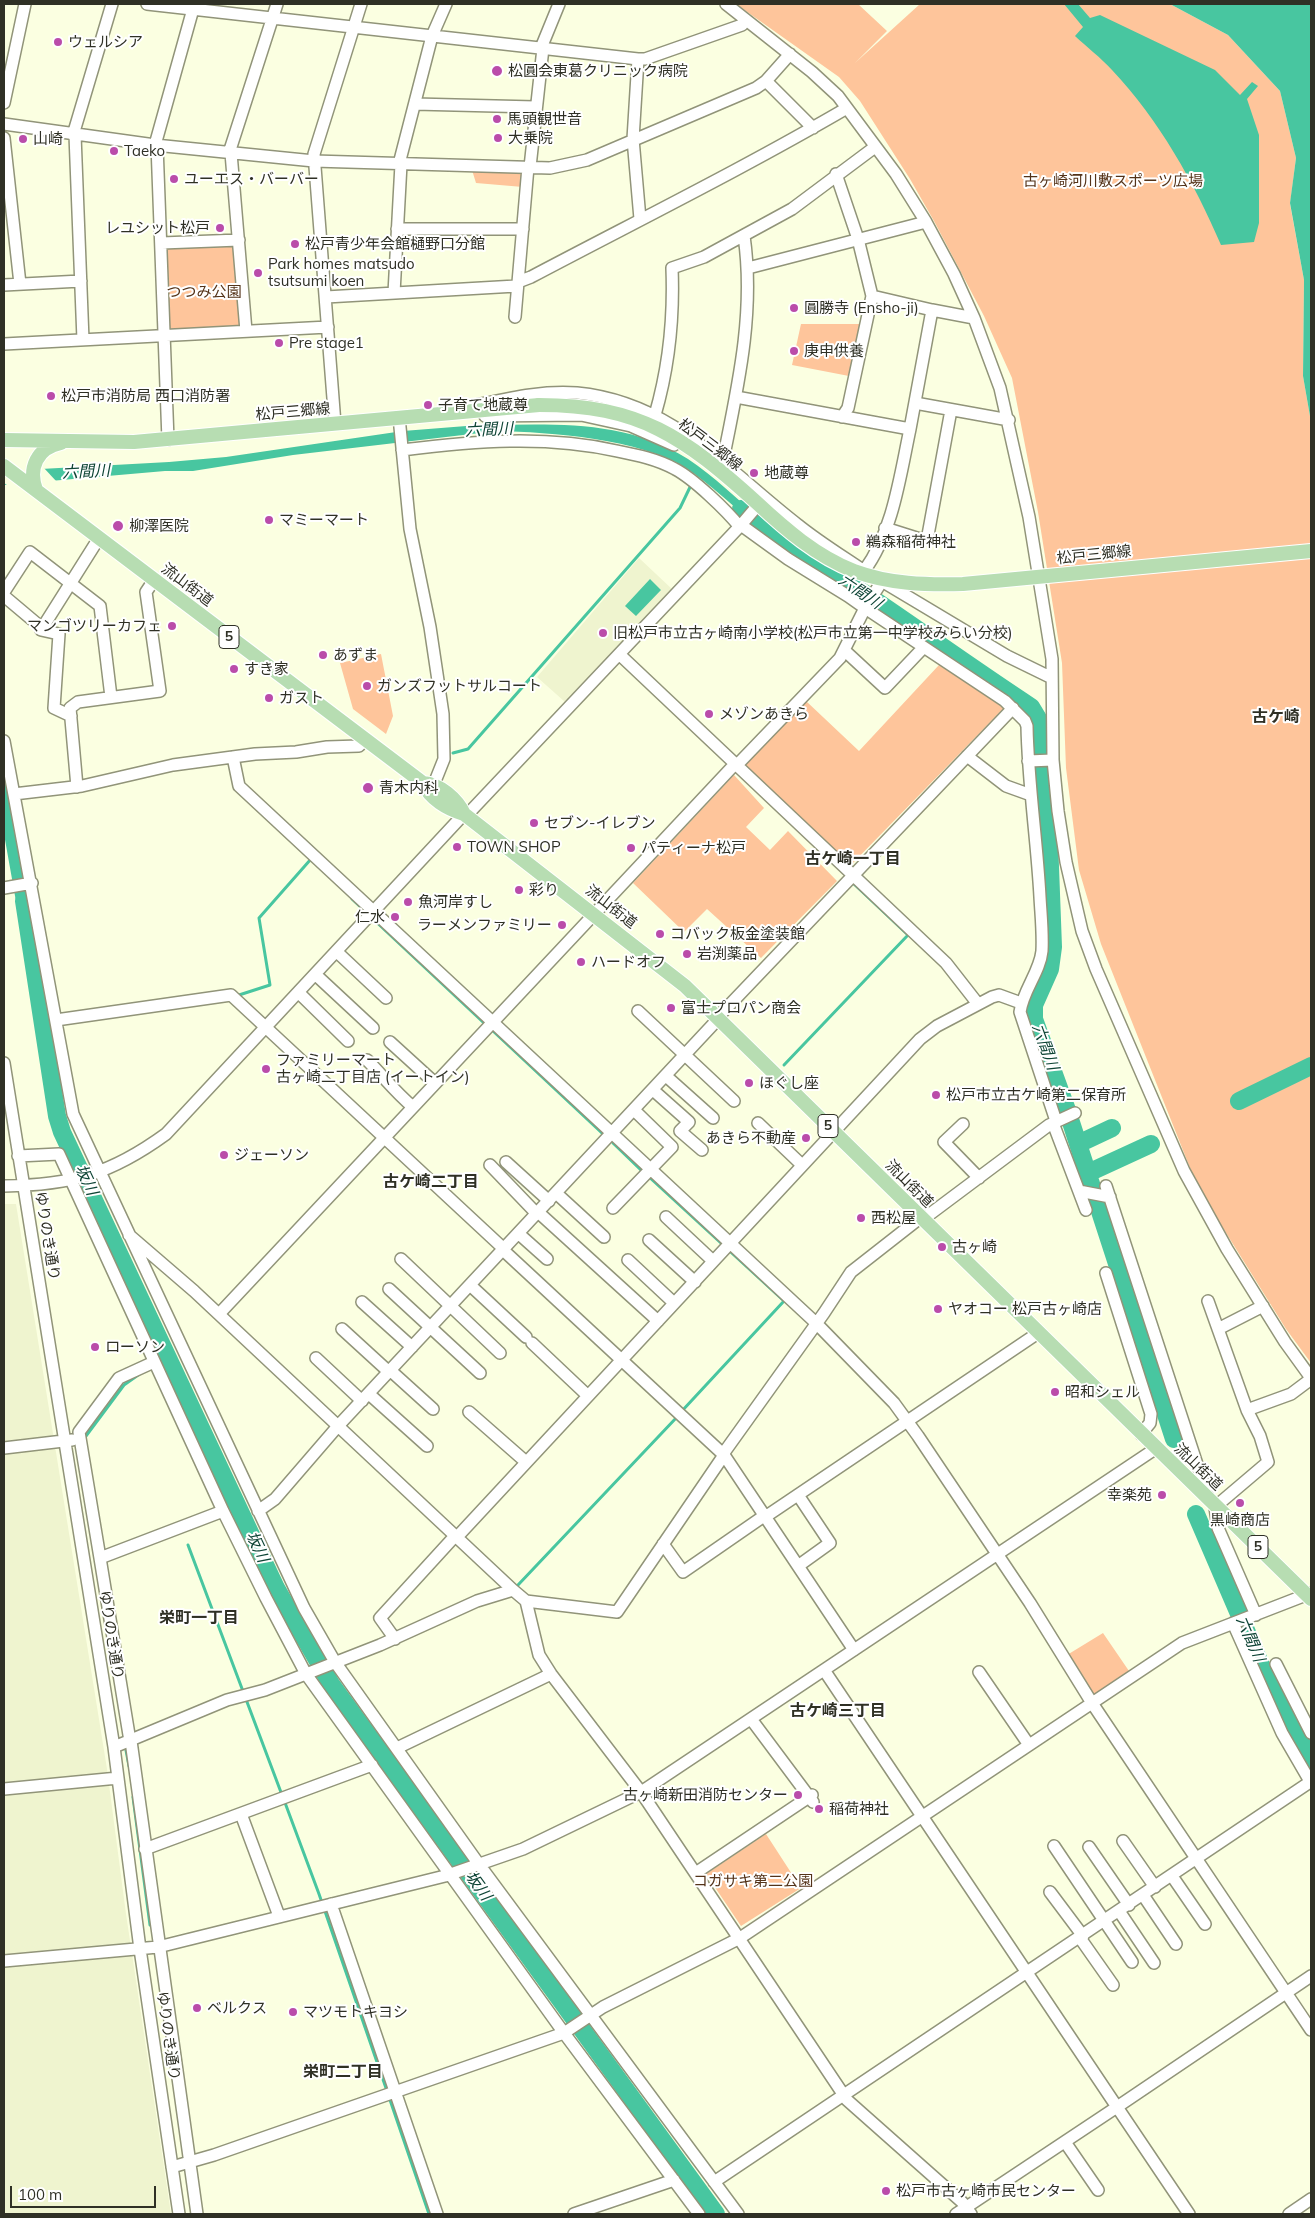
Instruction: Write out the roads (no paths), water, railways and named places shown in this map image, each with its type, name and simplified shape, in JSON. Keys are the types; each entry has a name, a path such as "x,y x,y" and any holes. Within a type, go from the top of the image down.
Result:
{"main road":[{"name":"松戸三郷線","path":"4,440 99,443 168,440 335,424 399,421 436,414 539,405 605,409 642,420 664,431 711,462 792,534 812,549 854,571 890,580 913,584 962,584 1311,551"},
{"path":"36,490 32,469 35,460 44,451 58,443 67,442"},
{"name":"流山街道","path":"4,466 365,739 459,804 465,815 666,970 834,1131 1155,1449 1310,1596"}],"street":[{"path":"4,103 25,4"},
{"path":"82,340 74,135 112,4"},
{"path":"147,4 192,7 638,59 742,25 746,20"},
{"path":"246,331 230,153 277,4"},
{"path":"335,424 314,154 361,4"},
{"path":"394,294 400,164 432,36 446,4"},
{"path":"515,317 542,48 559,4"},
{"path":"726,4 826,84 847,108 876,147 926,222 974,318 990,356 1009,420 1029,517 1052,659 1053,760 1065,854 1077,913 1096,968 1184,1171 1214,1226 1311,1379 1291,1394 1247,1410"},
{"path":"168,440 162,243 156,145 192,7"},
{"path":"4,124 156,145 314,161 550,168 572,164 756,88 766,81 790,54"},
{"path":"638,59 633,139 640,219"},
{"path":"766,81 813,128"},
{"path":"415,104 535,107"},
{"path":"326,297 394,294 518,284 813,128 847,108"},
{"path":"4,138 20,284"},
{"path":"655,416 668,360 672,321 672,268 704,257 792,209 836,174 876,147"},
{"path":"836,174 858,239 872,296 848,408 842,417"},
{"path":"748,268 926,222"},
{"path":"397,229 523,229"},
{"path":"719,457 736,397 744,352 748,268 744,236"},
{"path":"162,243 239,240"},
{"path":"4,285 81,281"},
{"path":"872,296 974,318"},
{"path":"864,571 876,555 898,487 932,310"},
{"path":"4,344 328,327"},
{"path":"436,414 518,396 576,393 615,399 655,416 690,435 719,457 761,502 864,571 880,584 1007,656 1052,678"},
{"path":"736,397 910,429"},
{"path":"915,403 1009,420"},
{"path":"885,528 922,540 928,535 951,410"},
{"path":"436,414 582,415 631,426 696,455 719,457"},
{"path":"399,421 410,529 430,627 443,714 444,759 428,783"},
{"path":"655,460 667,422"},
{"path":"402,450 477,441 553,441 601,447 655,460 676,469 741,526 788,559 865,607 1012,708 1027,726 1028,761 1037,846 1042,951 1040,960 1021,1003 1022,1022 1054,1122 1086,1210"},
{"path":"4,1186 24,1186 72,1180 98,1173 138,1154 166,1134 465,815 741,526 761,502"},
{"path":"42,628 99,538"},
{"path":"4,592 30,552 100,606 111,697"},
{"path":"77,787 70,708 78,702 160,691 146,592 154,580"},
{"path":"219,1314 492,1021 840,658 865,607 880,584"},
{"path":"4,596 42,628 41,630 59,634 54,708 71,716"},
{"path":"844,650 885,688 923,648"},
{"path":"619,654 946,963 978,1004"},
{"path":"258,1511 276,1499 338,1426 686,1055 718,1018 854,877 1012,708"},
{"path":"14,794 77,787 173,764 296,752 327,747 359,746 365,739"},
{"path":"4,741 73,1114 98,1173 304,1608 333,1663 396,1748 477,1864 738,2214"},
{"path":"967,756 1006,786 1031,795"},
{"path":"233,757 239,786 816,1323 888,1397 907,1420 998,1553 1092,1703 1311,2030"},
{"path":"1028,761 1053,760"},
{"path":"8,887 30,883"},
{"path":"337,952 386,998"},
{"path":"316,974 373,1028"},
{"path":"299,993 348,1041"},
{"path":"395,1639 380,1618 920,1039 937,1026 999,995 1021,1003"},
{"path":"56,1020 231,996 724,1455 854,1650"},
{"path":"638,1011 734,1101"},
{"path":"390,1042 435,1083"},
{"path":"367,1060 394,1086 397,1093 413,1107"},
{"name":"ゆりのき通り","path":"4,1062 114,1747 140,1949 180,2214"},
{"path":"666,1076 712,1118"},
{"path":"653,1090 689,1122 680,1131 702,1150"},
{"path":"613,1208 672,1147 634,1110"},
{"path":"128,1234 142,1244 219,1314 526,1601 617,1612 851,1272 1054,1122 1074,1113"},
{"path":"758,1123 802,1165"},
{"path":"963,1124 944,1142 979,1178"},
{"path":"18,1156 59,1154 223,1511 266,1598 309,1673 372,1765 452,1873 564,2034 700,2214"},
{"path":"506,1162 604,1237"},
{"path":"490,1165 538,1213 658,1321"},
{"path":"1079,1191 1108,1192 1212,1504 1218,1528 1256,1615"},
{"path":"666,1216 713,1261"},
{"path":"519,1234 547,1259"},
{"path":"649,1240 695,1282"},
{"path":"401,1259 500,1353"},
{"path":"628,1260 674,1303"},
{"path":"1106,1273 1151,1414 1150,1423 1140,1434"},
{"path":"470,1285 587,1395"},
{"path":"389,1289 480,1373"},
{"path":"1208,1301 1247,1410 1260,1436 1268,1462 1212,1504"},
{"path":"362,1302 412,1347"},
{"path":"1218,1329 1263,1306"},
{"path":"342,1329 433,1408"},
{"path":"663,1544 684,1572 764,1516 1038,1333"},
{"path":"316,1358 427,1446"},
{"path":"154,1362 119,1378 79,1432 130,1741 197,2214"},
{"path":"469,1412 526,1462"},
{"path":"4,1448 80,1439"},
{"path":"4,1962 158,1947 452,1873 523,1849 641,1792 1155,1449"},
{"path":"798,1495 830,1543 798,1566"},
{"path":"100,1558 223,1511"},
{"path":"114,1747 228,1700 245,1696 309,1673 395,1639 477,1600 513,1590"},
{"path":"172,2168 564,2034 590,2015 740,1938 1182,1643 1310,1596"},
{"path":"526,1601 539,1655 551,1674 641,1792 697,1872 844,2096 969,2211"},
{"path":"714,2182 1311,1782 1282,1733 1233,1623"},
{"path":"1276,1664 1311,1733"},
{"path":"824,1670 1189,2214"},
{"path":"979,1672 1029,1745"},
{"path":"396,1748 551,1674"},
{"path":"697,1872 811,1799 751,1719"},
{"path":"146,1849 372,1765"},
{"path":"4,1789 118,1778"},
{"path":"241,1814 278,1916"},
{"path":"1123,1841 1154,1887"},
{"path":"1054,1846 1132,1962"},
{"path":"1089,1847 1129,1904"},
{"path":"1172,1876 1205,1924"},
{"path":"1050,1892 1112,1985"},
{"path":"1143,1895 1176,1944"},
{"path":"326,1905 391,2094 436,2214"},
{"path":"1118,1911 1154,1963"},
{"path":"956,2214 969,2211 1065,2142 1311,1976"},
{"path":"1065,2142 1098,2190"},
{"path":"574,2214 674,2180"},
{"path":"1289,2214 1311,2199"}],"water":[{"path":"1064,4 1078,4 1090,18 1100,15 1215,70 1240,95 1252,82 1258,86 1247,99 1259,135 1259,223 1254,242 1221,245 1187,175 1160,131 1129,89 1112,70 1075,36 1083,27"},
{"path":"1170,4 1311,4 1311,422 1303,376 1304,280 1290,203 1296,158 1280,91 1228,35"},
{"path":"479,425 560,425 612,430 638,436 688,459 717,480 762,520 757,526 686,468 667,458 620,444 543,433 497,431 293,455 193,471 165,471 4,485 4,471 226,457 403,431"},
{"path":"650,579 661,590 636,616 625,606"},
{"path":"4,757 36,921 20,924 4,834"}],"waterway":[{"path":"453,753 468,749 680,508 692,483"},
{"name":"六間川","path":"741,509 786,544 867,595 1031,707 1040,722 1041,767 1049,840 1053,947 1050,969 1034,1005 1034,1019 1067,1110 1174,1439"},
{"path":"239,995 270,985 259,918 311,859 313,861"},
{"path":"784,1065 908,935 854,884"},
{"path":"352,899 367,913"},
{"name":"坂川","path":"24,901 57,1116 62,1132 276,1588 331,1684 716,2214"},
{"path":"372,918 484,1023"},
{"path":"493,1031 603,1134"},
{"path":"1239,1101 1311,1066"},
{"path":"1078,1144 1112,1128"},
{"path":"613,1143 643,1172"},
{"path":"1088,1173 1151,1144"},
{"path":"648,1176 784,1301 681,1412"},
{"path":"157,1363 167,1356"},
{"path":"83,1440 124,1385 141,1373"},
{"path":"518,1585 677,1417"},
{"name":"六間川","path":"1196,1514 1270,1686 1311,1759"},
{"path":"188,1545 282,1795"},
{"path":"125,1745 129,1766"},
{"path":"133,1797 150,1925"},
{"path":"284,1800 319,1894 387,2091"},
{"path":"389,2097 429,2214"}],"place":[{"name":"ウェルシア","path":"58,42"},
{"name":"松圓会東葛クリニック病院","path":"497,71"},
{"name":"馬頭観世音","path":"497,119"},
{"name":"大乗院","path":"498,138"},
{"name":"山崎","path":"23,139"},
{"name":"Taeko","path":"114,151"},
{"name":"ユーエス・バーバー","path":"174,179"},
{"name":"レユシット松戸","path":"220,228"},
{"name":"松戸青少年会館樋野口分館","path":"295,244"},
{"name":"Park homes matsudo tsutsumi koen","path":"258,273"},
{"name":"圓勝寺 (Ensho-ji)","path":"794,308"},
{"name":"Pre stage1","path":"279,343"},
{"name":"庚申供養","path":"794,351"},
{"name":"松戸市消防局 西口消防署","path":"51,396"},
{"name":"子育て地蔵尊","path":"428,405"},
{"name":"地蔵尊","path":"754,473"},
{"name":"マミーマート","path":"269,520"},
{"name":"柳澤医院","path":"118,526"},
{"name":"鵜森稲荷神社","path":"856,542"},
{"name":"マンゴツリーカフェ","path":"172,626"},
{"name":"旧松戸市立古ヶ崎南小学校(松戸市立第一中学校みらい分校)","path":"603,633"},
{"name":"あずま","path":"323,655"},
{"name":"すき家","path":"234,669"},
{"name":"ガンズフットサルコート","path":"367,686"},
{"name":"ガスト","path":"269,698"},
{"name":"メゾンあきら","path":"709,714"},
{"name":"青木内科","path":"368,788"},
{"name":"セブン-イレブン","path":"534,823"},
{"name":"TOWN SHOP","path":"457,847"},
{"name":"パティーナ松戸","path":"631,848"},
{"name":"彩り","path":"519,890"},
{"name":"魚河岸すし","path":"408,902"},
{"name":"仁水","path":"395,917"},
{"name":"ラーメンファミリー","path":"562,925"},
{"name":"コバック板金塗装館","path":"660,934"},
{"name":"岩渕薬品","path":"687,954"},
{"name":"ハードオフ","path":"581,962"},
{"name":"富士プロパン商会","path":"671,1008"},
{"name":"ファミリーマート 古ヶ崎二丁目店 (イートイン)","path":"266,1069"},
{"name":"ほぐし座","path":"749,1083"},
{"name":"松戸市立古ケ崎第二保育所","path":"936,1095"},
{"name":"あきら不動産","path":"806,1138"},
{"name":"ジェーソン","path":"224,1155"},
{"name":"西松屋","path":"861,1218"},
{"name":"古ヶ崎","path":"942,1247"},
{"name":"ヤオコー 松戸古ヶ崎店","path":"938,1309"},
{"name":"ローソン","path":"95,1347"},
{"name":"昭和シェル","path":"1055,1392"},
{"name":"幸楽苑","path":"1162,1495"},
{"name":"黒崎商店","path":"1240,1503"},
{"name":"古ヶ崎新田消防センター","path":"798,1795"},
{"name":"稲荷神社","path":"819,1809"},
{"name":"ベルクス","path":"197,2008"},
{"name":"マツモトキヨシ","path":"293,2012"},
{"name":"松戸市古ヶ崎市民センター","path":"886,2191"}],"district":[{"name":"古ケ崎","path":"1276,717"},
{"name":"古ケ崎一丁目","path":"853,859"},
{"name":"古ケ崎二丁目","path":"431,1182"},
{"name":"栄町一丁目","path":"199,1618"},
{"name":"古ケ崎三丁目","path":"838,1711"},
{"name":"栄町二丁目","path":"343,2072"}],"park label":[{"name":"古ヶ崎河川敷スポーツ広場","path":"1113,181"},
{"name":"つつみ公園","path":"204,292"},
{"name":"コガサキ第二公園","path":"753,1881"}]}
